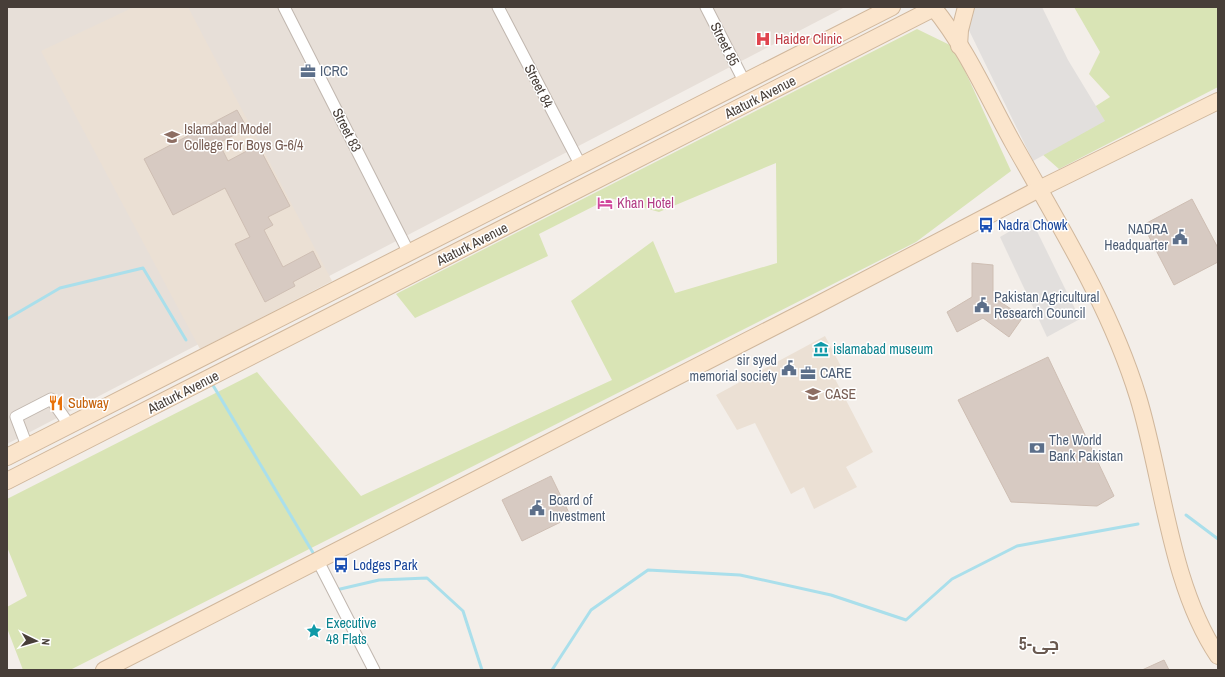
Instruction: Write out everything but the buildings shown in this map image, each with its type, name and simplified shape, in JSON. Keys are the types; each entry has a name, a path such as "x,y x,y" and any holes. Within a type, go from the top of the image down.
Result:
{"street":[{"name":"Street 83","path":"284,7 409,253"},
{"name":"Street 84","path":"498,7 580,164"},
{"name":"Street 85","path":"706,7 744,81"},
{"name":"Ataturk Avenue","path":"7,457 369,274 580,164 892,7"},
{"name":"Ataturk Avenue","path":"7,482 934,7"},
{"path":"934,7 959,46 1099,298 1122,351 1138,398 1160,482 1170,531 1189,598 1204,631 1218,656"},
{"path":"959,46 960,30 966,7"},
{"path":"104,670 815,306 1039,189 1218,101"},
{"path":"369,274 380,291"},
{"path":"28,446 16,417 51,399 70,426"},
{"path":"318,561 374,670"}],"shaded area":[{"path":"7,7 845,7 7,444"},
{"name":"Islamabad Model College For Boys G-6/4","path":"134,7 188,7 332,281 200,349 41,51"},
{"path":"975,7 1042,7 1068,60 1105,121 1033,161 961,14"},
{"path":"1031,219 1080,319 1047,337 1000,237"},
{"path":"825,336 845,374 835,379 873,452 846,467 857,487 814,509 804,487 791,494 755,423 737,430 716,395"}],"green space":[{"path":"1074,7 1218,7 1218,87 1059,169 1033,146 1110,97 1089,74 1100,52"},
{"path":"917,29 954,47 1011,171 916,242 70,670 23,670 7,628 7,607 27,596 7,547 7,499 257,372 361,496 612,380 571,301 653,241 675,293 777,263 776,163 659,212 610,198 539,234 548,256 415,318 396,294"}],"waterway":[{"path":"7,319 60,288 143,268 186,340"},
{"path":"211,382 315,556"},
{"path":"1186,515 1218,539"},
{"path":"552,670 591,610 648,570 740,575 831,595 906,620 952,579 1017,546 1138,524"},
{"path":"336,590 379,580 427,578 463,611 482,670"}],"place":[{"name":"Haider Clinic","path":"763,39"},
{"name":"ICRC","path":"308,71"},
{"name":"Islamabad Model College For Boys G-6/4","path":"172,137"},
{"name":"Khan Hotel","path":"605,203"},
{"name":"Nadra Chowk","path":"986,225"},
{"name":"NADRA Headquarter","path":"1180,237"},
{"name":"Pakistan Agricultural Research Council","path":"982,305"},
{"name":"islamabad museum","path":"821,349"},
{"name":"sir syed memorial society","path":"789,368"},
{"name":"CARE","path":"808,373"},
{"name":"CASE","path":"813,394"},
{"name":"Subway","path":"56,403"},
{"name":"The World Bank Pakistan","path":"1037,448"},
{"name":"Board of Investment","path":"537,508"},
{"name":"Lodges Park","path":"341,565"},
{"name":"Executive 48 Flats","path":"314,631"}],"district":[{"name":"جی-5","path":"1039,643"}]}
